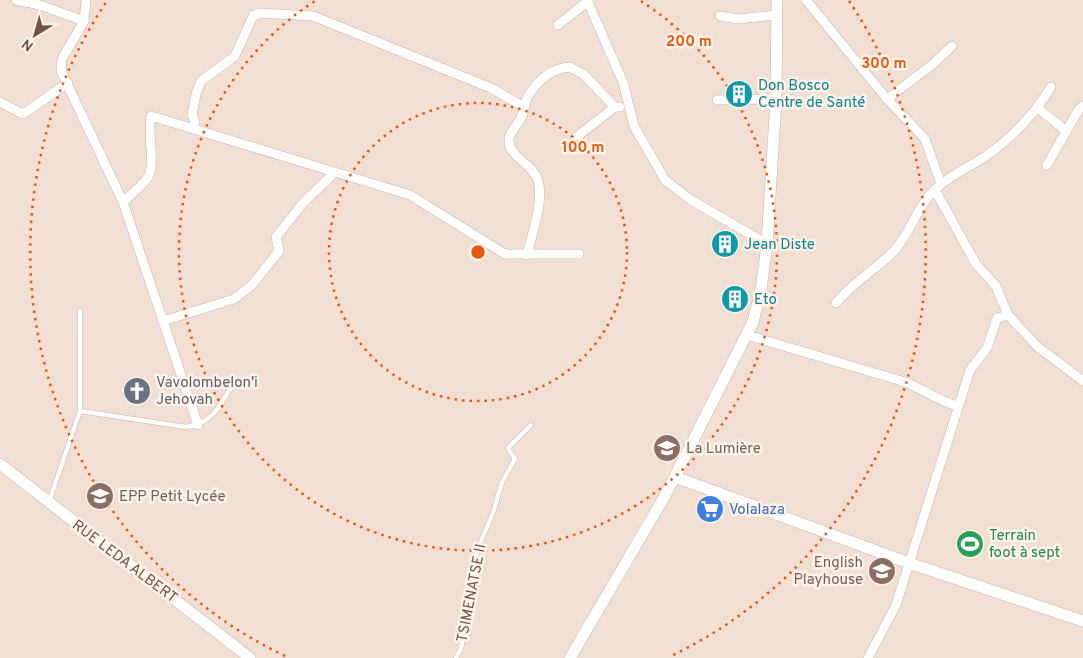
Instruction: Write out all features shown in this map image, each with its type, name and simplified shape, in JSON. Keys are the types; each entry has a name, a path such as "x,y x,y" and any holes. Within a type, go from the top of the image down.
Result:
{"street":[{"path":"16,0 40,5 84,21"},
{"path":"80,0 84,21"},
{"path":"86,0 84,21 62,59 61,71 123,202 198,425"},
{"path":"570,658 675,478 753,322 761,290 767,244 776,99 777,0"},
{"path":"806,0 887,99 925,139 938,187 976,264 996,286 1008,315 1038,346 1082,379"},
{"path":"558,25 587,1 624,82 634,126 665,180 691,200 767,244"},
{"path":"194,128 195,122 192,115 196,94 201,81 235,56 253,16 260,13 313,16 491,88 524,107"},
{"path":"720,16 738,19 776,15"},
{"path":"887,99 933,64 952,46"},
{"path":"527,255 539,200 538,180 532,170 513,152 508,143 509,136 523,115 528,96 551,71 570,67 583,74 615,107"},
{"path":"0,102 23,114 68,83"},
{"path":"836,303 844,293 894,252 913,218 938,187 987,155 1014,134 1038,108 1050,87"},
{"path":"717,100 776,99"},
{"path":"575,138 615,107 628,106"},
{"path":"1047,165 1079,109 1083,106"},
{"path":"1038,108 1066,131"},
{"path":"123,202 148,177 151,164 148,128 151,116 410,195 505,254 578,254"},
{"path":"163,321 234,299 252,285 279,251 276,237 303,203 334,173"},
{"path":"868,658 896,605 970,370 987,348 996,318 1008,315"},
{"path":"747,335 918,386 937,399 958,406"},
{"name":"RUE LEDA ALBERT","path":"0,464 250,658"},
{"path":"675,478 909,563 1083,621"}],"lane":[{"path":"49,503 80,411 80,311"},
{"path":"80,411 186,427 198,425 210,420 234,383"},
{"name":"TSIMENATSE II","path":"456,658 461,648 473,588 477,551 493,513 502,482 515,459 508,448 531,425"}],"shaded area":[{"path":"0,0 1083,0 1083,658 0,658"}],"place":[{"name":"Don Bosco Centre de Santé","path":"739,94"},
{"name":"Jean Diste","path":"725,244"},
{"name":"Eto","path":"735,299"},
{"name":"Vavolombelon'i Jehovah","path":"137,391"},
{"name":"La Lumière","path":"667,448"},
{"name":"EPP Petit Lycée","path":"100,496"},
{"name":"Volalaza","path":"710,509"},
{"name":"Terrain foot à sept","path":"970,544"},
{"name":"English Playhouse","path":"882,571"}]}
